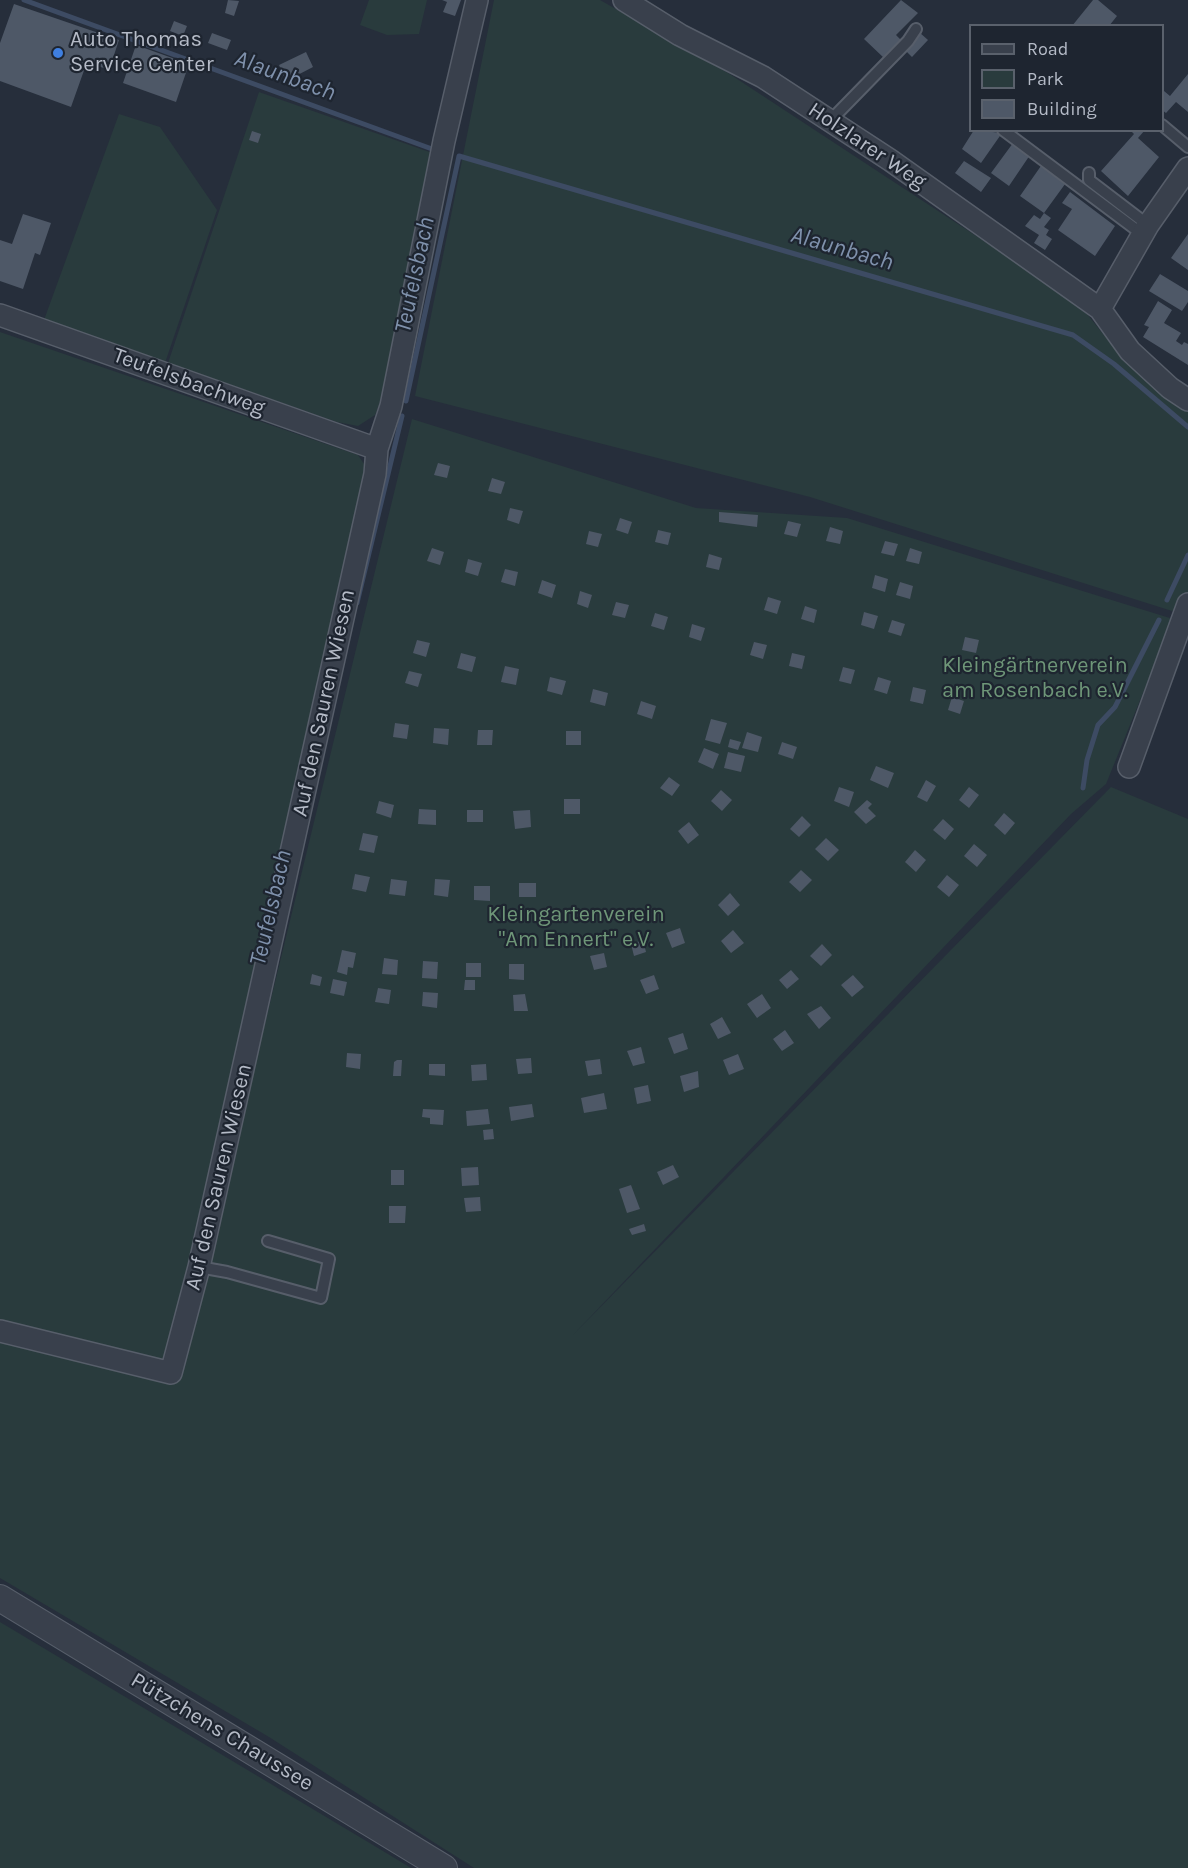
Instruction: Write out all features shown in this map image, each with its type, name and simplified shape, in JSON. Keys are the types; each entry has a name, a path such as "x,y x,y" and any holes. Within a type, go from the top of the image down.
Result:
{"street":[{"name":"Auf den Sauren Wiesen","path":"0,1331 171,1373 199,1267 375,474 377,449 391,406 444,141 477,0"},
{"name":"Holzlarer Weg","path":"624,0 680,35 763,77 831,120 1100,309 1130,351 1170,388 1188,400"},
{"path":"1100,309 1145,229 1188,168"},
{"name":"Teufelsbachweg","path":"0,315 377,449"},
{"path":"1129,767 1188,604"},
{"name":"Pützchens Chaussee","path":"0,1598 444,1868"}],"lane":[{"path":"831,120 908,41 916,29"},
{"path":"1164,127 1188,147"},
{"path":"1005,132 1145,229"},
{"path":"1089,173 1089,180 1145,229"},
{"path":"199,1267 227,1272 321,1298 329,1259 268,1241"}],"green space":[{"path":"369,0 427,0 419,34 387,35 360,25"},
{"path":"494,0 600,0 728,73 996,249 1087,314 1120,355 1165,395 1188,411 1188,616 810,497 415,396"},
{"path":"259,92 435,154 380,403 375,415 358,426 337,422 168,363"},
{"path":"119,114 160,127 217,210 165,363 44,320"},
{"path":"0,332 358,455 366,467 169,1370 0,1328"},
{"path":"412,419 696,508 847,518 1173,619 1106,784 1071,814 571,1337 1111,787 1188,819 1188,1868 474,1868 269,1737 0,1578 0,1336 171,1376 198,1299"},
{"path":"0,1622 383,1851 411,1868 0,1868"}],"building":[{"path":"228,0 239,1 234,16 225,13"},
{"path":"442,0 461,0 455,16 443,12 447,2"},
{"path":"901,0 918,13 896,35 901,40 884,58 864,39"},
{"path":"1093,0 1098,0 1117,16 1111,24 1074,24"},
{"name":"Auto Thomas Service Center","path":"14,4 119,40 109,70 87,62 71,107 0,81 0,43"},
{"path":"174,21 187,26 183,36 170,31"},
{"path":"919,32 928,40 912,57 906,51 916,40 914,38"},
{"path":"212,33 231,40 227,50 208,43"},
{"path":"136,45 189,64 176,102 123,83"},
{"path":"306,52 313,67 286,81 279,65"},
{"path":"1188,74 1188,112 1176,102 1166,113 1164,112 1164,91 1170,96"},
{"path":"252,131 261,134 258,143 249,140"},
{"path":"973,132 1002,133 981,163 962,149"},
{"path":"1132,132 1143,132 1138,138 1159,157 1128,196 1101,171 1134,134"},
{"path":"1013,143 1030,155 1009,186 991,173"},
{"path":"964,161 991,178 981,192 955,173"},
{"path":"1043,163 1068,180 1044,213 1020,196"},
{"path":"1070,192 1115,226 1095,256 1058,230 1072,209 1062,203"},
{"path":"1044,213 1051,218 1044,227 1049,230 1046,235 1052,239 1045,250 1034,243 1039,235 1025,226 1034,215 1040,219"},
{"path":"23,214 51,223 40,255 35,253 23,289 0,281 0,240 12,244"},
{"path":"1188,234 1188,270 1171,258"},
{"path":"1160,274 1188,291 1188,302 1182,311 1149,291"},
{"path":"1158,301 1172,310 1164,323 1181,333 1176,341 1182,345 1184,342 1188,344 1188,365 1143,337 1149,327 1144,325"},
{"path":"438,463 450,466 447,478 434,475"},
{"path":"492,478 505,482 501,494 488,491"},
{"path":"510,508 523,511 519,524 507,520"},
{"path":"719,512 758,515 757,527 719,522"},
{"path":"620,518 632,522 628,534 616,530"},
{"path":"788,521 801,524 797,537 784,534"},
{"path":"830,527 843,531 840,544 826,541"},
{"path":"658,530 671,533 668,545 655,542"},
{"path":"589,531 602,534 598,547 586,544"},
{"path":"885,541 898,544 894,556 881,553"},
{"path":"432,548 444,552 440,565 427,561"},
{"path":"910,548 922,552 919,564 906,561"},
{"path":"709,554 722,558 719,570 706,567"},
{"path":"468,559 482,563 478,576 465,572"},
{"path":"505,569 518,572 515,586 501,582"},
{"path":"875,575 888,579 885,592 872,588"},
{"path":"542,580 556,585 552,598 538,593"},
{"path":"900,582 913,586 910,599 896,595"},
{"path":"580,591 592,595 588,608 577,604"},
{"path":"768,597 781,601 777,614 764,610"},
{"path":"616,602 629,605 625,618 612,615"},
{"path":"805,606 817,610 814,623 801,619"},
{"path":"864,612 878,616 874,629 861,625"},
{"path":"655,613 668,617 664,630 651,626"},
{"path":"892,620 905,624 901,636 888,632"},
{"path":"692,624 705,628 701,641 689,637"},
{"path":"965,637 979,640 976,653 962,650"},
{"path":"417,640 430,643 426,657 413,653"},
{"path":"754,642 767,645 763,659 750,655"},
{"path":"461,653 476,657 472,672 457,668"},
{"path":"792,653 805,656 802,669 789,666"},
{"path":"505,666 519,669 516,685 501,682"},
{"path":"843,667 855,670 851,684 839,681"},
{"path":"409,671 422,674 418,687 405,683"},
{"path":"550,677 566,681 562,695 547,691"},
{"path":"878,677 891,681 887,694 874,690"},
{"path":"913,687 926,690 923,704 910,701"},
{"path":"593,689 608,693 605,706 590,702"},
{"path":"952,697 964,701 960,714 948,710"},
{"path":"641,701 656,706 652,719 637,714"},
{"path":"711,719 727,723 720,744 705,740"},
{"path":"395,723 409,725 407,739 393,737"},
{"path":"434,728 449,729 448,745 433,743"},
{"path":"478,730 493,730 492,745 477,745"},
{"path":"566,731 581,731 581,745 566,745"},
{"path":"747,732 762,737 758,752 742,748"},
{"path":"730,739 741,742 738,750 728,747"},
{"path":"782,742 797,747 793,759 778,754"},
{"path":"704,748 719,754 713,769 698,762"},
{"path":"728,752 745,756 741,772 724,768"},
{"path":"876,766 894,773 888,788 870,780"},
{"path":"669,777 680,785 672,796 660,788"},
{"path":"926,780 936,786 927,802 917,797"},
{"path":"839,787 854,792 849,807 834,801"},
{"path":"969,787 979,795 969,808 959,800"},
{"path":"721,790 732,800 722,811 711,801"},
{"path":"564,799 580,799 580,814 564,814"},
{"path":"867,800 872,804 868,808 876,816 866,824 854,812"},
{"path":"379,801 394,805 391,818 376,813"},
{"path":"419,809 436,810 436,825 418,824"},
{"path":"467,810 483,810 483,822 467,822"},
{"path":"530,810 531,827 515,829 513,811"},
{"path":"1004,813 1015,823 1005,835 994,825"},
{"path":"802,816 811,825 799,837 790,829"},
{"path":"943,819 954,829 945,840 933,830"},
{"path":"689,822 699,835 688,844 678,831"},
{"path":"363,833 378,836 374,853 359,850"},
{"path":"826,838 839,850 828,861 815,849"},
{"path":"974,844 987,855 977,867 964,856"},
{"path":"915,850 926,860 916,872 905,862"},
{"path":"801,870 812,880 800,892 789,882"},
{"path":"355,874 370,877 366,892 352,889"},
{"path":"947,875 959,885 949,897 937,887"},
{"path":"391,879 407,881 405,896 389,894"},
{"path":"435,879 450,880 448,897 434,895"},
{"path":"519,883 536,883 536,897 519,897"},
{"path":"474,886 490,886 490,901 474,900"},
{"path":"730,893 740,905 728,916 718,905"},
{"path":"680,928 685,943 672,948 666,933"},
{"path":"733,930 744,943 731,953 721,941"},
{"path":"643,940 646,952 634,956 631,944"},
{"path":"822,944 832,955 821,966 810,956"},
{"path":"342,950 356,953 353,968 348,967 347,975 337,972"},
{"path":"604,953 607,967 594,970 590,956"},
{"path":"384,958 398,960 397,975 382,974"},
{"path":"423,961 438,962 437,979 422,978"},
{"path":"466,963 481,963 481,977 466,977"},
{"path":"509,964 524,964 524,980 509,979"},
{"path":"791,970 799,979 787,989 779,980"},
{"path":"312,974 322,977 320,986 310,984"},
{"path":"654,975 659,989 646,994 640,980"},
{"path":"853,975 864,987 852,997 841,985"},
{"path":"333,979 347,982 344,996 330,993"},
{"path":"465,980 475,980 475,990 464,990"},
{"path":"378,988 391,990 389,1004 375,1002"},
{"path":"423,992 438,993 437,1008 422,1006"},
{"path":"525,994 528,1011 514,1011 513,995"},
{"path":"762,994 771,1008 757,1018 747,1004"},
{"path":"821,1006 831,1018 819,1029 807,1014"},
{"path":"722,1017 731,1033 718,1039 710,1024"},
{"path":"785,1030 794,1043 782,1051 773,1039"},
{"path":"683,1033 688,1049 674,1054 668,1038"},
{"path":"641,1047 645,1063 633,1066 627,1051"},
{"path":"347,1053 361,1054 360,1069 346,1067"},
{"path":"738,1054 744,1069 729,1075 723,1060"},
{"path":"531,1058 532,1073 518,1074 516,1059"},
{"path":"600,1059 602,1074 588,1076 585,1061"},
{"path":"402,1060 401,1076 393,1076 394,1062"},
{"path":"429,1064 445,1064 445,1076 429,1075"},
{"path":"486,1064 487,1080 472,1081 471,1065"},
{"path":"698,1071 699,1087 684,1092 680,1076"},
{"path":"648,1085 651,1101 637,1104 634,1088"},
{"path":"604,1093 607,1109 584,1113 581,1098"},
{"path":"532,1104 534,1117 511,1121 509,1107"},
{"path":"423,1109 444,1110 443,1125 430,1124 430,1118 422,1117"},
{"path":"488,1109 490,1124 467,1126 466,1111"},
{"path":"493,1129 494,1139 484,1140 483,1130"},
{"path":"673,1165 679,1177 663,1185 657,1172"},
{"path":"478,1167 479,1185 462,1186 461,1168"},
{"path":"391,1170 404,1170 404,1185 391,1185"},
{"path":"631,1185 640,1209 627,1213 619,1189"},
{"path":"480,1197 481,1211 466,1212 464,1198"},
{"path":"389,1206 406,1206 405,1223 389,1223"},
{"path":"644,1224 646,1231 632,1235 629,1229"}],"waterway":[{"name":"Alaunbach","path":"24,0 432,149"},
{"name":"Alaunbach","path":"406,401 459,156 1073,335 1114,364 1188,427"},
{"name":"Teufelsbach","path":"357,603 402,416"},
{"path":"1167,600 1188,555"},
{"path":"1083,788 1087,760 1098,725 1115,707 1159,620"}],"place":[{"name":"Auto Thomas Service Center","path":"58,53"}],"park label":[{"name":"Kleingärtnerverein am Rosenbach e.V.","path":"1035,678"},
{"name":"Kleingartenverein \"Am Ennert\" e.V.","path":"576,928"}]}
